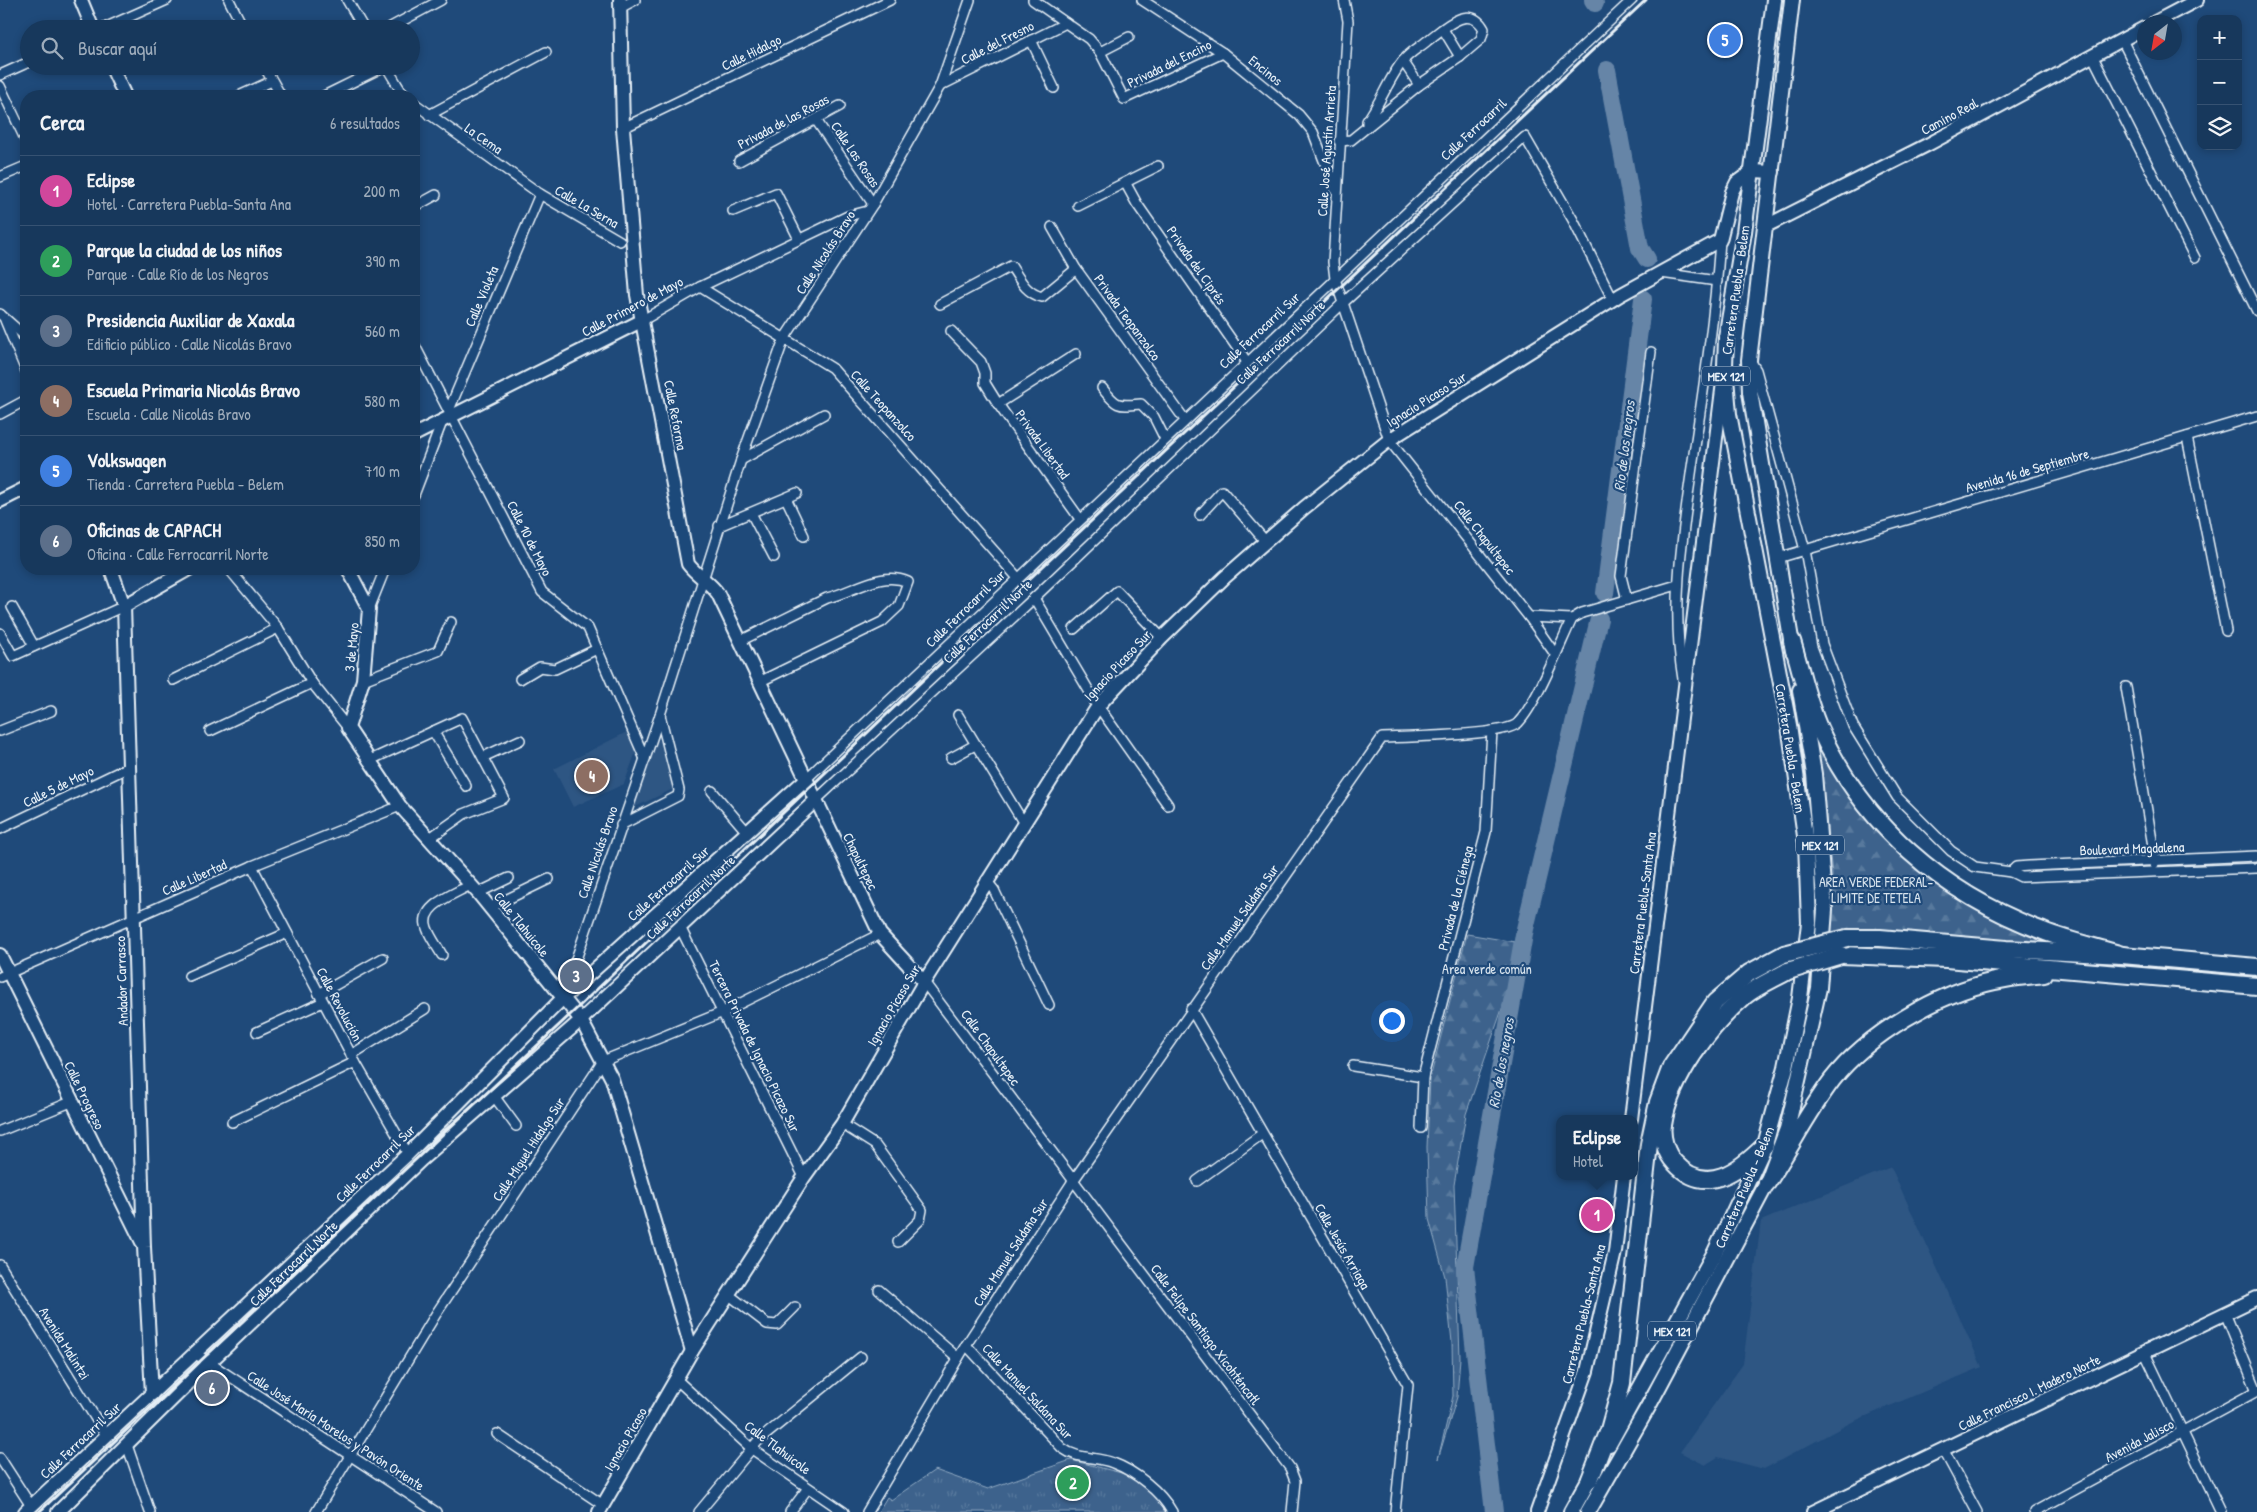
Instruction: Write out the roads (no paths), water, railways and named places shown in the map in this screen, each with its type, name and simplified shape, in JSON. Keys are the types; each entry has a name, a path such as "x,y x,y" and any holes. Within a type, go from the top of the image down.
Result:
{"highway":[{"path":"1792,642 1819,728 1854,791 1889,834 1926,867 1984,904 2042,931 2122,955"},
{"path":"1590,1479 1609,1430 1622,1383 1630,1325 1644,1180 1658,1102 1668,1076 1688,1039 1715,1002 1749,973 1784,954 1847,938 1880,938 2006,949 2122,955 2257,968"},
{"path":"1765,1145 1744,1166 1717,1178 1698,1179 1682,1171 1672,1160 1664,1141 1663,1127 1666,1110 1678,1080 1710,1030 1746,994 1788,971 1841,955 1946,959 2257,986"},
{"path":"1767,1183 1832,1080 1870,1042 1911,1013 1940,1000 1994,981 2075,970"}],"main road":[{"path":"81,0 89,20"},
{"name":"Carretera Puebla - Belem","path":"1571,1512 1715,1252 1765,1145 1786,1067 1800,998 1809,923 1806,843 1789,725 1729,414 1725,366 1726,338 1752,171 1774,0"},
{"name":"Carretera Puebla - Belem","path":"1588,1512 1648,1407 1767,1183 1787,1129 1819,988 1825,910 1814,774 1750,392 1749,360 1773,172 1792,0"},
{"path":"2168,15 2197,0"},
{"name":"Calle Reforma","path":"620,4 623,128 636,285 688,564 711,584 718,594 815,801"},
{"name":"Camino Real","path":"1766,226 1928,144 2137,32"},
{"path":"115,75 122,90"},
{"path":"1720,240 1732,192 1737,182 1752,171 1773,172"},
{"name":"Ignacio Picaso Sur","path":"677,1380 692,1351 728,1294 804,1177 842,1124 924,982 986,880 1098,706 1162,638 1224,578 1304,508 1389,440 1613,300 1720,240"},
{"name":"Calle Primero de Mayo","path":"420,432 643,320"},
{"name":"Carretera Puebla-Santa Ana","path":"1631,1115 1725,366"},
{"path":"0,501 20,491"},
{"name":"Andador Carrasco","path":"113,575 124,606 144,1247 152,1394"},
{"path":"124,606 178,575"},
{"path":"351,575 369,610"},
{"name":"3 de Mayo","path":"348,728 363,680 369,610"},
{"name":"Calle Tlahuicole","path":"348,728 368,761 400,806 474,889 581,1020 612,1079 692,1351"},
{"name":"Calle Ferrocarril Sur","path":"28,1509 408,1154 563,998 805,780"},
{"name":"Calle Ferrocarril Norte","path":"58,1512 209,1363 421,1160 581,1020 815,801"},
{"name":"Chapultepec","path":"815,801 880,934"},
{"name":"Calle Chapultepec","path":"880,934 924,982"},
{"name":"Calle Progreso","path":"0,955 4,975 144,1247"},
{"name":"Carretera Puebla-Santa Ana","path":"1537,1512 1587,1371 1615,1252 1624,1180"},
{"name":"Calle Francisco I. Madero Norte","path":"1813,1512 2257,1298"},
{"name":"Ignacio Picaso","path":"601,1509 677,1380"}],"street":[{"path":"122,20 167,0"},
{"path":"229,0 239,20"},
{"path":"347,0 359,20"},
{"path":"404,20 441,0"},
{"path":"620,4 635,0"},
{"name":"Calle Hidalgo","path":"623,128 890,0"},
{"name":"Calle Nicolás Bravo","path":"563,998 660,715 741,460 784,339 870,207 940,86 970,0"},
{"path":"1033,0 1089,39 1100,52 1130,37"},
{"name":"Encinos","path":"1142,0 1223,53 1299,115 1312,132 1336,191"},
{"name":"Calle José Agustín Arrieta","path":"1343,303 1335,279 1333,262 1348,21 1344,0"},
{"name":"Calle Ferrocarril","path":"1335,279 1632,0"},
{"path":"1340,141 1351,140 1367,126 1372,125 1419,85 1460,57 1481,39 1484,29 1480,22 1469,17 1456,18 1403,61 1380,103 1367,120 1367,126"},
{"name":"Calle del Fresno","path":"940,86 1066,24"},
{"path":"1442,29 1460,57"},
{"path":"1031,40 1054,88"},
{"path":"2122,40 2257,311"},
{"path":"429,116 546,52"},
{"name":"Privada del Encino","path":"1100,52 1121,97 1127,99 1223,53"},
{"path":"2092,55 2195,258"},
{"path":"1403,61 1419,85"},
{"path":"0,75 20,66"},
{"path":"269,75 277,90"},
{"path":"336,90 367,75"},
{"path":"391,75 400,90"},
{"path":"252,90 272,81"},
{"path":"0,86 20,128"},
{"path":"1380,103 1387,111"},
{"name":"Privada de las Rosas","path":"739,160 840,106"},
{"name":"La Cema","path":"420,108 540,194"},
{"name":"Calle Las Rosas","path":"816,120 870,207"},
{"path":"1343,303 1525,137 1573,220 1613,300"},
{"path":"1078,206 1126,184 1158,166"},
{"path":"0,177 20,169"},
{"name":"Privada del Ciprés","path":"1126,184 1137,204 1247,362"},
{"path":"733,211 776,192 800,239"},
{"name":"Calle La Serna","path":"540,194 620,241"},
{"name":"Calle Violeta","path":"448,416 540,194"},
{"path":"420,203 436,195"},
{"name":"Calle Primero de Mayo","path":"643,320 700,287 870,207"},
{"name":"Privada Teopanzolco","path":"1052,228 1076,269 1185,420"},
{"path":"1684,691 1678,648 1677,585 1717,281 1720,240"},
{"path":"940,304 1011,266 1032,294 1042,297 1076,269"},
{"path":"1660,273 1717,281"},
{"name":"Calle Ferrocarril Sur","path":"805,780 1335,279"},
{"name":"Calle Teopanzolco","path":"700,287 832,368 1018,578"},
{"name":"Calle Chapultepec","path":"1343,303 1389,440 1529,616 1555,654"},
{"name":"Calle Ferrocarril Norte","path":"815,801 1034,598 1343,303"},
{"path":"2,317 20,331"},
{"path":"2,317 20,359"},
{"name":"Privada Libertad","path":"951,331 981,362 986,373 985,383 998,404 1080,519"},
{"path":"12,342 20,339"},
{"path":"1627,600 1621,576 1651,352"},
{"path":"998,404 1076,354"},
{"name":"Calle 10 de Mayo","path":"420,357 448,416 542,592 588,628 645,759"},
{"path":"1749,360 1756,370 1805,550"},
{"path":"1102,388 1118,406 1141,404 1149,410 1165,439"},
{"path":"0,414 20,403"},
{"path":"741,460 824,414"},
{"path":"420,481 448,416"},
{"name":"Avenida 16 de Septiembre","path":"1778,558 2257,416"},
{"path":"2186,437 2226,631"},
{"path":"1200,515 1222,491 1257,529 1266,542"},
{"path":"719,526 797,493"},
{"path":"786,498 804,536"},
{"path":"750,513 774,557"},
{"name":"Boulevard Magdalena","path":"1805,550 1822,644 1853,726 1897,797 1952,851 1975,867 2011,872 2021,877 2257,868"},
{"name":"Calle Tlahuicole","path":"233,575 278,628 312,683 348,728"},
{"name":"3 de Mayo","path":"369,610 383,575"},
{"path":"740,641 827,598 843,595 876,580 891,578 908,582 899,606 882,622 759,682"},
{"path":"1529,616 1572,619 1582,613 1677,585"},
{"path":"1074,629 1117,591 1162,638"},
{"path":"1034,598 1098,706 1168,805"},
{"path":"0,633 13,656 124,606"},
{"path":"12,607 34,646"},
{"name":"Calle Manuel Saldaña Sur","path":"867,1512 966,1344 1073,1181 1382,738 1492,732 1516,724 1530,705 1572,619"},
{"path":"363,680 438,651 451,622"},
{"path":"173,680 278,628"},
{"path":"520,679 540,667 555,668 597,649"},
{"path":"210,731 312,683"},
{"path":"2126,687 2155,860 2153,872"},
{"path":"0,731 51,711"},
{"path":"621,825 678,796 679,790 660,715"},
{"path":"958,715 1023,822"},
{"path":"368,761 462,718 504,798 464,814 430,838"},
{"path":"433,731 466,786"},
{"name":"Privada de la Ciénega","path":"1421,1128 1424,1077 1486,832 1492,732"},
{"path":"483,757 520,740"},
{"path":"951,758 975,745"},
{"name":"Calle 5 de Mayo","path":"0,829 128,768"},
{"path":"712,791 747,832"},
{"name":"Calle Libertad","path":"4,975 252,866 400,806"},
{"name":"Boulevard Magdalena","path":"2011,872 2016,867 2029,866 2257,856"},
{"path":"2229,858 2231,869"},
{"name":"Calle Revolución","path":"252,866 353,1058 408,1154"},
{"path":"442,955 426,927 425,917 429,910 474,889 509,878"},
{"path":"489,908 550,879"},
{"path":"986,880 994,890 1049,1006"},
{"name":"Tercera Privada de Ignacio Picazo Sur","path":"680,927 804,1177"},
{"path":"189,976 287,933"},
{"path":"603,1062 723,1012 880,934"},
{"path":"257,1032 321,998 383,958"},
{"name":"Calle Chapultepec","path":"924,982 1073,1181"},
{"path":"232,1122 353,1058 425,1009"},
{"name":"Calle Jesús Arriaga","path":"1191,1010 1408,1385 1395,1512"},
{"name":"Calle Miguel Hidalgo Sur","path":"316,1512 436,1314 603,1062"},
{"path":"1353,1066 1424,1077"},
{"path":"494,1096 516,1126"},
{"path":"0,1131 71,1102"},
{"path":"842,1124 875,1145 922,1210 920,1220 898,1242"},
{"path":"1198,1181 1262,1134"},
{"name":"Calle Felipe Santiago Xicohténcatl","path":"1073,1181 1290,1468 1295,1481 1292,1512"},
{"name":"Avenida Malintzi","path":"0,1265 106,1435"},
{"path":"879,1290 958,1358"},
{"path":"728,1294 767,1324 777,1325 795,1307"},
{"path":"2225,1313 2257,1391"},
{"name":"Calle Manuel Saldana Sur","path":"966,1344 1072,1455 1113,1462 1134,1474 1166,1502 1172,1512"},
{"path":"2145,1353 2221,1512"},
{"name":"Calle José María Morelos y Pavón Oriente","path":"196,1354 436,1512"},
{"path":"699,1512 758,1441 861,1357"},
{"name":"Calle Tlahuicole","path":"677,1380 752,1449 844,1512"},
{"name":"Avenida Jalisco","path":"2034,1512 2257,1391"},
{"path":"497,1434 601,1509"},
{"path":"127,1445 150,1512"},
{"path":"1943,1450 1977,1512"},
{"path":"0,1458 28,1509"},
{"path":"790,1512 808,1488"}],"waterway":[{"name":"Rio de los negros","path":"1607,70 1640,248 1647,259"},
{"name":"Rio de los negros","path":"1605,593 1643,299"},
{"name":"Rio de los negros","path":"1494,1512 1465,1267 1525,929 1599,619"}],"railway":[{"path":"39,1512 571,1014 1024,584 1646,0"}],"place":[{"name":"Volkswagen","path":"1725,40"},
{"name":"Escuela Primaria Nicolás Bravo","path":"592,776"},
{"name":"Presidencia Auxiliar de Xaxala","path":"576,976"},
{"name":"Eclipse","path":"1597,1215"},
{"name":"Oficinas de CAPACH","path":"212,1388"},
{"name":"Parque la ciudad de los niños","path":"1073,1483"}],"park label":[{"name":"AREA VERDE FEDERAL- LIMITE DE TETELA","path":"1876,890"},
{"name":"Area verde común","path":"1487,968"}]}
